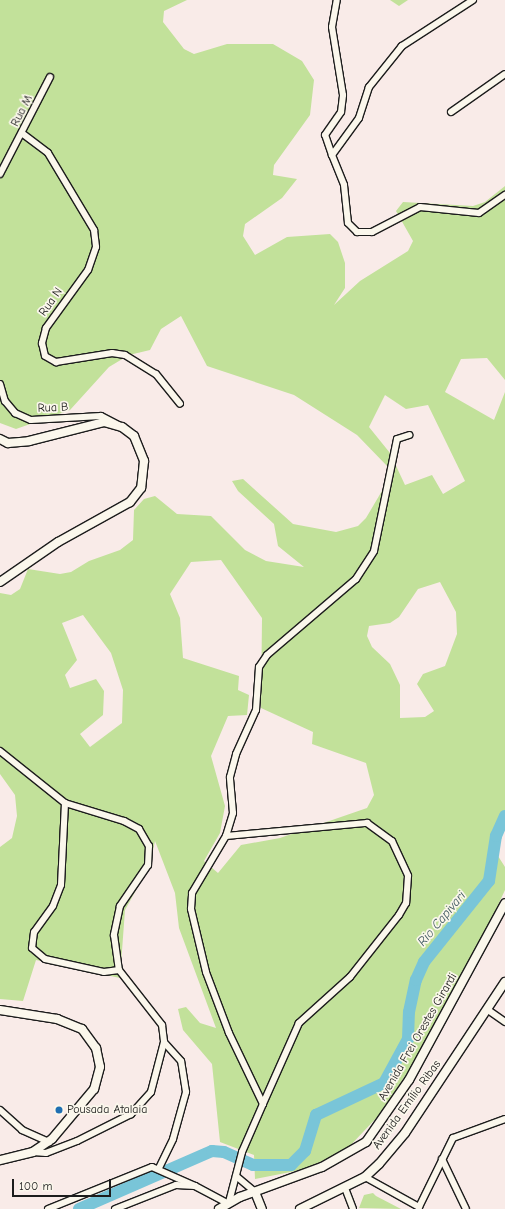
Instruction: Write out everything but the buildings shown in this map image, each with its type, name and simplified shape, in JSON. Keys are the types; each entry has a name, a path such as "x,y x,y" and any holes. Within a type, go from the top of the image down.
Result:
{"street":[{"path":"337,0 332,27 343,95 340,112 325,136 344,185 348,223 357,232 372,232 420,207 478,213 505,195"},
{"path":"332,155 359,118 369,87 402,46 473,0"},
{"path":"451,112 505,74"},
{"name":"Rua M","path":"0,174 23,134 50,77"},
{"name":"Rua N","path":"23,134 48,153 94,230 96,246 88,270 46,328 42,343 45,356 56,362 112,353 125,355 161,378 180,404"},
{"name":"Rua B","path":"0,384 5,401 15,413 31,420 101,416 122,427"},
{"path":"0,439 8,442 29,441 90,424 122,427 134,436 142,451 143,477 138,493 130,502 58,542 0,582"},
{"path":"263,1104 229,1033 208,978 191,909 196,881 226,836 233,812 230,777 236,754 256,710 259,667 267,656 356,579 374,551 397,438 409,435"},
{"path":"0,751 66,803 124,821 139,829 149,846 148,865 120,906 115,926 119,970 155,1013 162,1025 164,1042 151,1092 139,1107 58,1150 33,1152 0,1160"},
{"path":"66,803 61,885 53,906 34,932 32,948 45,959 104,972 119,970"},
{"path":"48,1209 145,1168 161,1168 228,1202 242,1152 299,1023 350,977 399,915 406,903 408,876 392,841 367,823 226,836"},
{"name":"Avenida Frei Orestes Girardi","path":"219,1209 228,1202 322,1167 366,1142 409,1080 505,903"},
{"name":"Avenida Emílio Ribas","path":"300,1209 365,1177 404,1134 488,1010 505,982"},
{"path":"0,1010 57,1019 82,1029 96,1048 99,1061 99,1076 94,1089 68,1123 49,1142 33,1152"},
{"path":"488,1010 505,1022"},
{"path":"161,1168 173,1139 186,1092 181,1060 164,1042"},
{"path":"0,1110 22,1130 49,1142"},
{"path":"365,1177 419,1208 453,1138 505,1119"},
{"path":"442,1159 466,1209"},
{"path":"236,1176 255,1192 262,1209"},
{"path":"115,1209 167,1187 195,1186"},
{"path":"345,1188 353,1209"}],"green space":[{"path":"0,0 187,0 164,11 163,22 184,49 194,54 227,44 273,44 302,61 314,80 310,115 274,165 273,175 297,179 282,198 245,224 243,236 255,255 287,237 330,234 338,242 345,263 345,288 334,305 360,281 408,251 413,241 396,211 403,202 473,206 485,202 505,186 505,380 487,358 461,359 445,392 494,420 505,392 505,826 498,846 498,856 505,867 505,890 454,1000 381,1113 347,1149 306,1169 255,1179 254,1155 220,1142 212,1064 183,1030 178,1009 186,1007 200,1023 216,1028 179,928 175,893 155,841 150,865 125,910 120,978 36,960 23,1001 0,999 0,847 12,838 17,816 15,795 0,774 0,593 11,595 20,589 28,569 60,574 71,572 89,561 120,550 133,540 134,510 144,499 155,496 177,514 211,516 245,550 266,561 304,567 278,546 274,524 238,491 232,481 243,479 293,524 336,532 358,526 366,518 389,479 389,468 357,435 294,395 207,366 181,316 161,329 150,350 129,355 109,367 70,410 16,429 0,423","holes":["385,395 406,409 428,405 465,481 443,494 432,475 405,485 390,453 369,427","221,560 262,618 261,708 313,732 312,744 366,763 374,795 367,808 280,838 241,845 218,873 204,861 220,833 225,806 211,756 228,716 247,715 249,695 238,690 239,676 183,658 180,618 170,594 191,562","440,582 456,612 457,634 445,666 423,674 417,684 434,711 425,717 400,718 400,685 390,664 372,647 367,636 369,626 390,623 399,617 418,589","83,615 111,653 123,690 122,723 90,747 80,734 103,715 104,691 96,679 70,688 65,675 77,660 62,623"]},
{"path":"390,0 408,0 399,6"},
{"path":"373,1193 401,1209 359,1208 364,1195"}],"waterway":[{"name":"Rio Capivari","path":"79,1209 212,1151 224,1152 253,1165 291,1165 305,1151 316,1115 384,1083 408,1039 409,1012 416,980 424,962 489,881 496,836 505,816"}],"place":[{"name":"Pousada Atalaia","path":"59,1110"}]}
